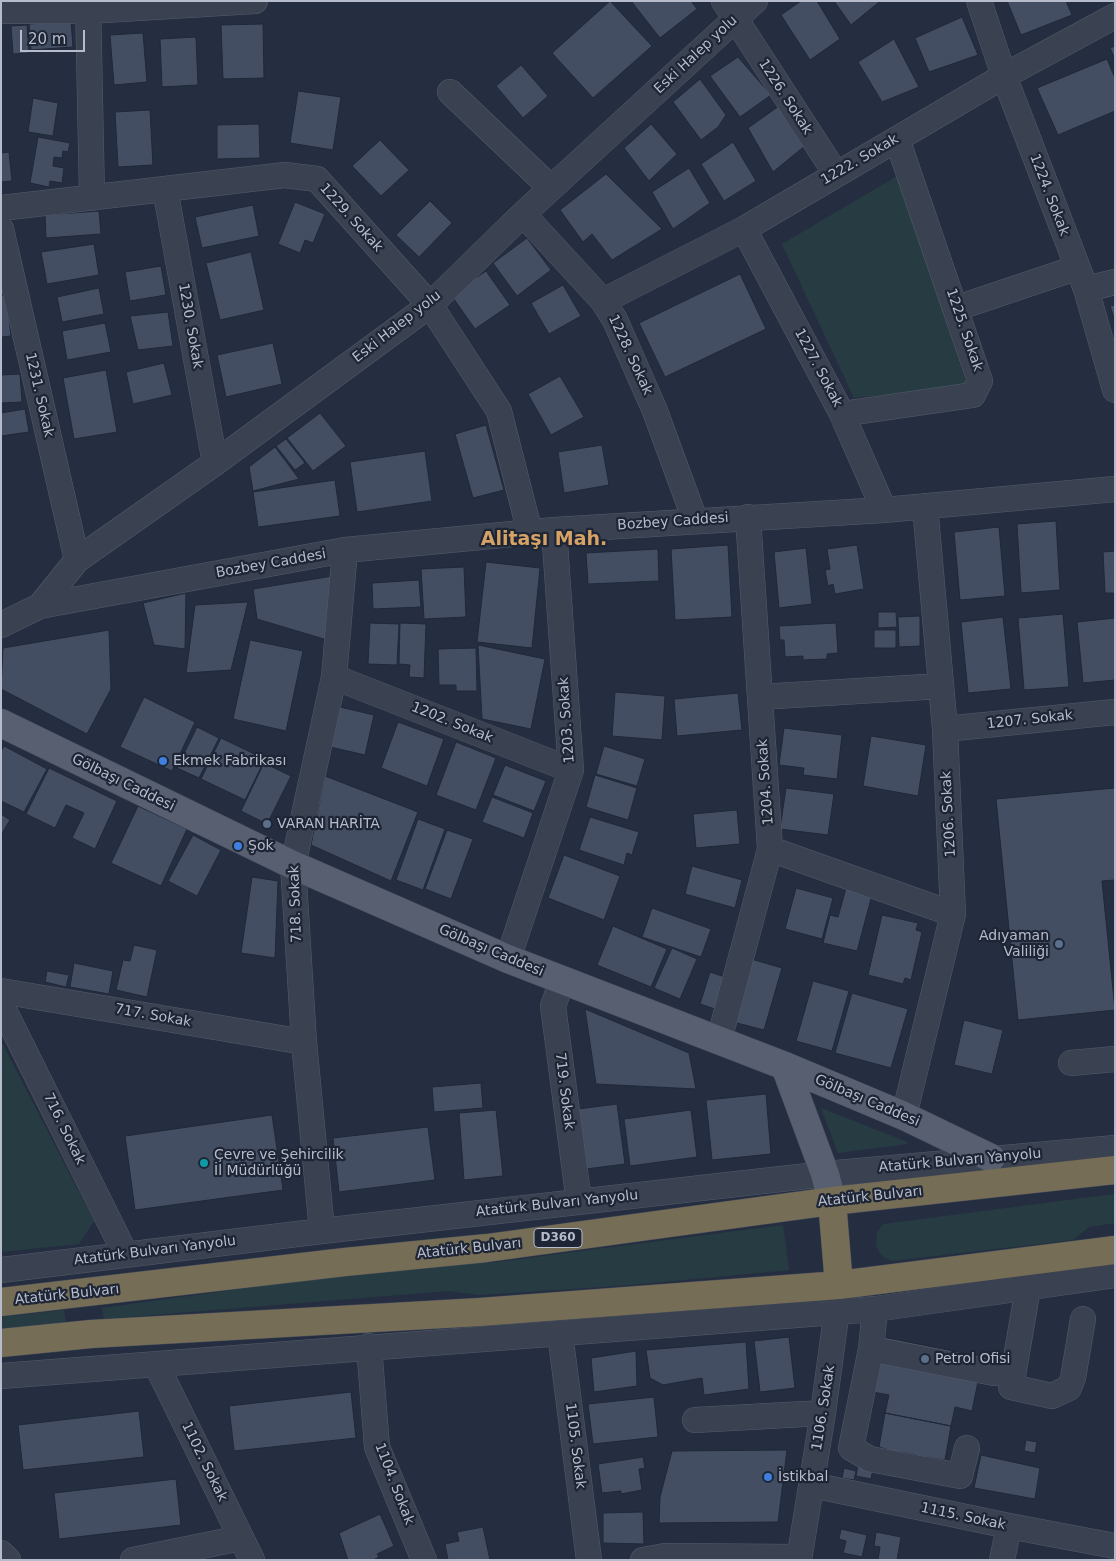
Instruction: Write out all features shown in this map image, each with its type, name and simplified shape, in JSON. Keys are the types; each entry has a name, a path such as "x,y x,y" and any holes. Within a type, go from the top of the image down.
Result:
{"highway":[{"name":"Atatürk Bulvarı","path":"1,1302 345,1262 488,1248 832,1201 1115,1170"},
{"path":"832,1201 839,1285"},
{"path":"1,1343 91,1334 480,1312 839,1285 1115,1250"}],"main road":[{"name":"Gölbaşı Caddesi","path":"1,723 293,865 508,959 785,1066 904,1116 991,1158"},
{"path":"785,1066 825,1174 832,1201"}],"street":[{"path":"1,11 88,6 256,1"},
{"name":"Eski Halep yolu","path":"40,606 77,560 215,463 430,305 551,188 729,10 755,1"},
{"name":"1224. Sokak","path":"979,1 1004,76 1081,278 1115,390"},
{"path":"88,6 92,198"},
{"name":"1226. Sokak","path":"729,10 836,174"},
{"name":"1222. Sokak","path":"603,301 744,229 1004,76 1115,16"},
{"path":"450,92 551,188"},
{"name":"1225. Sokak","path":"842,414 973,395 979,387 980,376 897,139"},
{"name":"1229. Sokak","path":"1,208 285,175 317,179 430,305 499,411 530,533"},
{"name":"1230. Sokak","path":"165,190 215,463"},
{"name":"1228. Sokak","path":"523,214 603,301 616,320 655,411 695,520"},
{"name":"1231. Sokak","path":"1,229 77,560"},
{"name":"1227. Sokak","path":"744,229 842,414 884,510"},
{"path":"957,308 1081,278 1115,282"},
{"name":"Bozbey Caddesi","path":"1,624 40,606 345,550 554,530 884,510 1115,489"},
{"name":"1206. Sokak","path":"904,1116 954,914 945,729 925,506"},
{"name":"1204. Sokak","path":"719,1040 770,849 748,517"},
{"name":"1203. Sokak","path":"508,959 571,770 554,530"},
{"name":"718. Sokak","path":"322,1231 304,1042 293,865 334,676 345,550"},
{"name":"1202. Sokak","path":"334,676 571,770"},
{"path":"760,697 941,686"},
{"name":"1207. Sokak","path":"945,729 1115,712"},
{"path":"770,849 954,914"},
{"name":"719. Sokak","path":"562,981 553,1006 579,1202"},
{"name":"717. Sokak","path":"1,991 304,1042"},
{"name":"716. Sokak","path":"1,1004 126,1254"},
{"path":"1071,1063 1115,1059"},
{"name":"Atatürk Bulvarı Yanyolu","path":"1,1270 322,1231 825,1174 1115,1148"},
{"path":"1,1376 369,1346 875,1309 1115,1276"},
{"name":"1106. Sokak","path":"799,1558 838,1312 839,1285"},
{"path":"1028,1288 1011,1387 1052,1396 1069,1388 1073,1378 1083,1319"},
{"path":"875,1309 870,1349 851,1448 870,1459 960,1476 967,1448"},
{"name":"1105. Sokak","path":"560,1333 590,1560"},
{"name":"1104. Sokak","path":"369,1346 378,1447 424,1560"},
{"path":"870,1349 994,1373 1013,1368"},
{"name":"1102. Sokak","path":"156,1364 246,1549"},
{"path":"695,1420 823,1413"},
{"name":"1115. Sokak","path":"812,1485 1115,1546"},
{"path":"1002,1560 1009,1526"},
{"path":"133,1560 246,1549"},
{"path":"1,1553 8,1560"},
{"path":"642,1560 666,1556 799,1558"}],"green space":[{"path":"899,175 967,386 854,398 782,244"},
{"path":"1,1041 94,1221 79,1244 1,1252"},
{"path":"821,1108 907,1142 907,1144 838,1153"},
{"path":"1115,1194 1115,1223 1089,1227 1073,1240 891,1261 881,1255 876,1245 877,1233 883,1224"},
{"path":"783,1225 789,1270 631,1285 479,1295 448,1291 104,1319 102,1308 444,1261 489,1263"},
{"path":"64,1310 66,1324 1,1330 1,1317"}],"building":[{"path":"610,1 652,46 593,98 552,53"},
{"path":"631,1 691,1 697,9 660,38"},
{"path":"801,1 817,1 840,39 810,60 781,15"},
{"path":"834,1 878,1 879,2 851,25"},
{"path":"1007,1 1066,1 1072,15 1021,35"},
{"path":"962,17 978,55 929,72 915,38"},
{"path":"71,21 73,47 31,50 29,24"},
{"path":"263,24 264,78 223,79 221,25"},
{"path":"27,25 29,53 13,54 11,26"},
{"path":"143,33 147,82 114,85 110,35"},
{"path":"196,37 198,85 162,87 160,39"},
{"path":"894,39 919,87 882,102 858,62"},
{"path":"1115,46 1115,59 1110,48"},
{"path":"738,57 771,95 740,117 710,76"},
{"path":"1107,59 1115,78 1115,111 1058,135 1037,88"},
{"path":"521,65 548,96 523,118 496,86"},
{"path":"700,79 726,115 718,127 701,140 673,102"},
{"path":"298,91 341,97 333,150 290,143"},
{"path":"33,98 58,103 53,136 28,132"},
{"path":"779,106 806,145 773,172 748,128"},
{"path":"150,110 153,165 118,167 115,112"},
{"path":"259,124 260,158 217,159 217,125"},
{"path":"651,124 677,154 649,181 624,148"},
{"path":"38,137 70,143 68,152 63,151 62,158 54,157 53,166 64,168 62,183 50,181 49,187 30,183"},
{"path":"380,140 409,170 381,196 352,166"},
{"path":"733,142 756,181 724,201 701,164"},
{"path":"9,152 12,181 1,182 1,153"},
{"path":"689,168 710,203 673,229 652,192"},
{"path":"606,174 662,229 612,260 592,234 583,242 560,210"},
{"path":"430,201 452,223 419,257 396,235"},
{"path":"295,202 325,214 313,243 305,240 300,253 278,244"},
{"path":"253,205 259,236 202,248 195,217"},
{"path":"99,211 101,234 46,238 45,215"},
{"path":"527,238 551,270 517,296 493,263"},
{"path":"94,244 99,275 47,284 41,252"},
{"path":"251,252 264,310 220,320 206,263"},
{"path":"161,266 166,295 130,301 125,272"},
{"path":"486,271 510,305 475,329 451,295"},
{"path":"740,274 766,329 665,377 639,323"},
{"path":"563,285 581,316 549,334 531,303"},
{"path":"99,288 104,314 62,322 57,297"},
{"path":"6,295 11,336 1,337 1,296"},
{"path":"1115,305 1115,320 1110,306"},
{"path":"168,312 173,346 138,350 130,316"},
{"path":"105,323 111,352 67,360 62,331"},
{"path":"273,343 282,384 226,397 217,355"},
{"path":"164,363 172,395 133,404 126,372"},
{"path":"106,370 117,432 74,439 63,378"},
{"path":"20,374 22,402 1,403 1,375"},
{"path":"560,376 584,417 551,435 528,394"},
{"path":"25,409 29,432 1,436 1,413"},
{"path":"320,413 346,446 313,471 287,438"},
{"path":"486,425 504,490 473,498 455,434"},
{"path":"286,439 305,463 295,470 276,446"},
{"path":"602,445 609,485 564,493 558,452"},
{"path":"275,447 299,479 253,491 249,467"},
{"path":"425,451 432,501 357,512 350,462"},
{"path":"335,480 340,516 258,527 253,492"},
{"path":"1056,521 1060,590 1021,593 1017,524"},
{"path":"999,527 1005,596 960,600 954,532"},
{"path":"728,545 732,617 675,620 671,549"},
{"path":"857,545 864,589 835,594 833,584 828,586 825,570 830,569 827,549"},
{"path":"806,548 812,604 779,608 774,552"},
{"path":"658,549 659,581 588,584 586,553"},
{"path":"1115,551 1115,593 1105,593 1103,552"},
{"path":"486,562 540,568 532,648 477,642"},
{"path":"464,567 466,617 424,619 421,569"},
{"path":"333,576 327,640 257,619 253,589"},
{"path":"419,580 421,607 373,609 372,583"},
{"path":"186,593 185,649 154,645 143,603"},
{"path":"248,602 231,670 186,673 195,605"},
{"path":"878,612 896,612 897,627 878,628"},
{"path":"1063,614 1069,687 1024,690 1018,618"},
{"path":"920,616 920,646 899,647 898,617"},
{"path":"1003,617 1011,689 968,693 961,622"},
{"path":"1115,618 1115,680 1083,683 1077,622"},
{"path":"370,623 399,624 397,665 368,664"},
{"path":"400,623 426,624 424,678 409,677 410,665 399,664"},
{"path":"836,623 838,653 827,654 827,659 803,660 803,656 785,657 784,640 780,640 779,626"},
{"path":"109,630 111,689 87,734 1,689 3,648"},
{"path":"874,630 896,630 896,648 874,648"},
{"path":"250,640 303,651 286,731 233,719"},
{"path":"478,645 545,659 531,729 482,719"},
{"path":"476,648 477,691 456,691 456,685 439,685 438,649"},
{"path":"615,692 665,696 662,740 612,736"},
{"path":"738,693 742,730 677,736 674,699"},
{"path":"144,697 195,722 172,771 120,747"},
{"path":"340,707 374,715 365,755 330,747"},
{"path":"398,722 444,739 427,786 381,768"},
{"path":"197,727 219,738 199,778 177,768"},
{"path":"784,728 842,735 837,779 803,775 804,768 779,765"},
{"path":"871,736 926,745 918,796 863,786"},
{"path":"221,738 265,759 245,800 201,779"},
{"path":"456,742 496,758 476,810 436,795"},
{"path":"4,746 47,769 24,812 1,801 1,751"},
{"path":"604,746 645,759 637,786 596,774"},
{"path":"264,763 291,776 267,824 241,811"},
{"path":"505,765 546,781 534,811 493,795"},
{"path":"49,768 117,801 95,849 72,838 84,813 66,805 55,828 26,814"},
{"path":"595,775 637,788 628,820 586,807"},
{"path":"325,776 418,812 391,881 311,845"},
{"path":"786,788 834,794 828,835 780,829"},
{"name":"Adıyaman Valiliği","path":"1115,788 1115,880 1102,881 1115,1010 1018,1020 996,799"},
{"path":"492,797 533,813 524,838 482,822"},
{"path":"138,806 187,829 161,886 111,863"},
{"path":"737,810 740,844 696,848 693,814"},
{"path":"1,814 10,820 1,835"},
{"path":"590,817 639,832 632,855 627,853 624,865 579,850"},
{"path":"418,819 445,829 423,890 396,880"},
{"path":"447,830 473,839 451,899 425,889"},
{"path":"193,835 221,850 197,896 168,881"},
{"path":"564,855 620,876 604,920 548,898"},
{"path":"692,866 742,880 735,908 685,894"},
{"path":"252,877 278,881 275,958 241,953"},
{"path":"796,888 833,898 822,939 785,929"},
{"path":"846,888 872,895 857,951 823,943 830,915 838,917"},
{"path":"652,908 711,929 701,957 642,937"},
{"path":"882,915 918,923 916,930 922,932 911,980 905,978 903,984 868,975"},
{"path":"613,926 667,949 651,987 597,965"},
{"path":"134,945 157,950 147,997 116,990 123,960 130,961"},
{"path":"672,948 697,959 680,999 654,988"},
{"path":"751,959 782,968 764,1030 733,1022"},
{"path":"74,963 113,971 109,994 70,987"},
{"path":"47,971 69,975 66,987 45,982"},
{"path":"710,972 728,978 718,1010 700,1004"},
{"path":"813,981 849,991 832,1051 796,1041"},
{"path":"852,993 908,1009 891,1068 835,1053"},
{"path":"585,1009 689,1053 696,1089 596,1084"},
{"path":"964,1020 1003,1030 992,1074 954,1065"},
{"path":"481,1083 483,1108 434,1112 432,1087"},
{"path":"766,1094 771,1154 712,1160 706,1100"},
{"path":"617,1104 625,1164 578,1170 570,1110"},
{"path":"496,1110 503,1176 464,1180 459,1113"},
{"path":"691,1110 697,1157 630,1166 624,1119"},
{"name":"Çevre ve Şehircilik İl Müdürlüğü","path":"272,1115 283,1190 135,1210 125,1136"},
{"path":"428,1127 435,1180 339,1192 333,1138"},
{"path":"878,1336 983,1357 972,1411 955,1407 951,1426 885,1413 889,1395 867,1391"},
{"path":"789,1337 795,1388 760,1392 754,1341"},
{"path":"746,1342 749,1389 704,1395 702,1378 663,1385 650,1378 646,1350"},
{"path":"636,1351 637,1386 594,1392 591,1358"},
{"path":"351,1392 356,1438 234,1451 229,1406"},
{"path":"654,1397 658,1437 593,1444 588,1404"},
{"path":"139,1411 144,1457 23,1470 18,1425"},
{"path":"885,1413 951,1426 945,1460 927,1457 926,1460 916,1459 917,1455 901,1452 900,1456 889,1454 889,1450 879,1447"},
{"path":"1026,1440 1037,1442 1035,1453 1024,1451"},
{"path":"787,1450 778,1522 659,1523 660,1497 672,1451"},
{"path":"981,1455 1040,1468 1035,1499 974,1488"},
{"path":"643,1457 645,1468 639,1469 642,1490 621,1494 621,1491 602,1493 598,1464"},
{"path":"858,1465 873,1469 871,1479 856,1476"},
{"path":"844,1468 856,1471 854,1480 842,1478"},
{"path":"176,1479 181,1525 59,1539 54,1493"},
{"path":"643,1512 644,1544 603,1543 603,1513"},
{"path":"380,1514 394,1546 377,1554 379,1557 373,1560 348,1560 339,1533"},
{"path":"483,1527 490,1560 448,1560 445,1544 459,1541 457,1532"},
{"path":"841,1529 867,1535 862,1557 843,1553 846,1541 839,1539"},
{"path":"876,1532 901,1537 897,1560 878,1560 880,1547 874,1546"}],"place":[{"name":"Ekmek Fabrikası","path":"163,761"},
{"name":"VARAN HARİTA","path":"267,824"},
{"name":"Şok","path":"238,846"},
{"name":"Adıyaman Valiliği","path":"1059,944"},
{"name":"Çevre ve Şehircilik İl Müdürlüğü","path":"204,1163"},
{"name":"Petrol Ofisi","path":"925,1359"},
{"name":"İstikbal","path":"768,1477"}],"district":[{"name":"Alitaşı Mah.","path":"544,540"}]}
